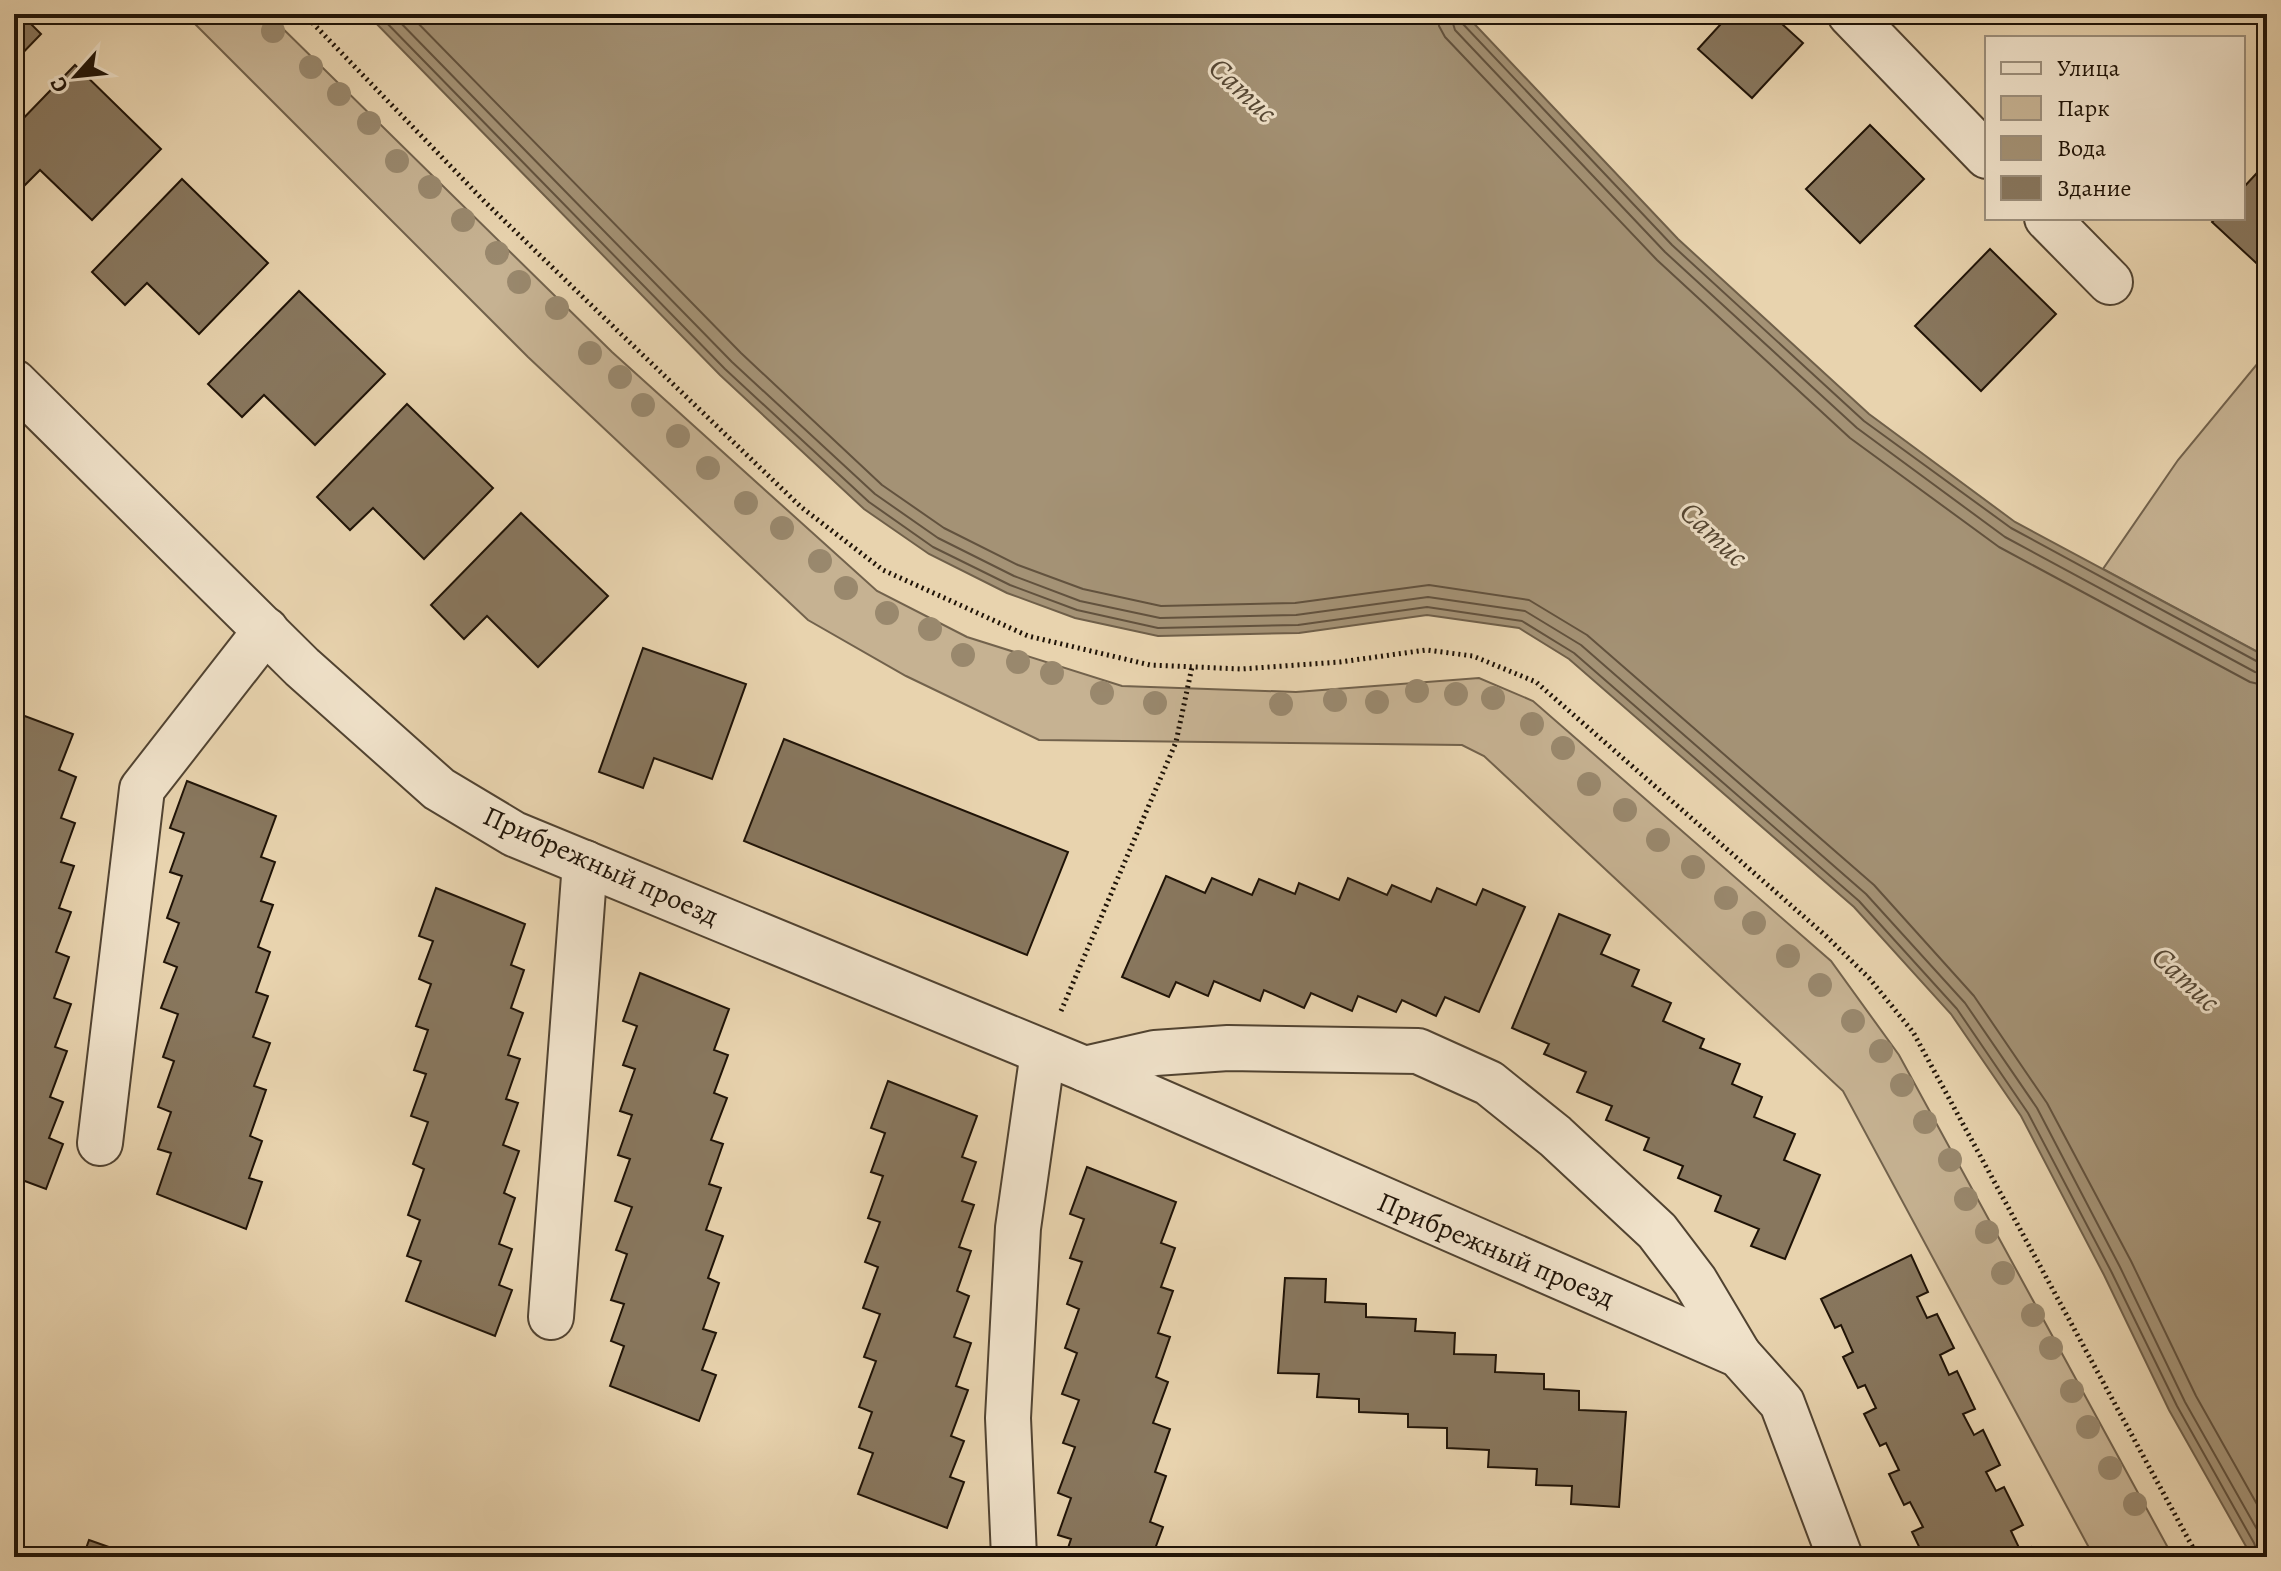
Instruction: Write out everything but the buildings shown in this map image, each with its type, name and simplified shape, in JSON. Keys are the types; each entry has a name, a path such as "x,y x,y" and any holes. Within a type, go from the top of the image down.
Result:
{"street":[{"path":"1850,14 1985,154"},
{"path":"2049,220 2110,282"},
{"name":"Прибрежный проезд","path":"14,382 302,667 439,789 514,834 1085,1069 1739,1355 1782,1403 1840,1557"},
{"path":"100,1143 142,789 266,630"},
{"path":"551,1317 585,863"},
{"path":"1085,1069 1155,1053 1228,1048 1418,1051 1489,1083 1555,1136 1657,1231 1695,1281 1739,1355"},
{"path":"1014,1557 1008,1418 1018,1228 1043,1052"}],"path":[{"path":"304,14 485,202 756,464 801,507 883,570 1028,636 1150,665 1241,669 1340,662 1426,650 1473,656 1536,682 1826,936 1869,978 1913,1032 2198,1557"},
{"path":"1043,1052 1176,742 1192,667"}],"green space":[{"path":"185,14 268,14 612,352 877,591 967,637 1122,686 1296,692 1479,678 1533,701 1831,961 1899,1055 2173,1557 2094,1557 1843,1091 1484,756 1462,745 1039,740 906,676 808,620 528,357"},
{"path":"2267,352 2267,657 2103,569 2178,460"}],"water":[{"name":"Сатис","path":"367,14 1465,14 1678,239 1869,414 2015,522 2267,657 2267,1557 2252,1557 2169,1410 2104,1275 2021,1116 1951,1014 1854,907 1569,659 1519,628 1427,615 1299,633 1158,636 1075,618 1007,593 929,554 864,509 720,375"}]}
